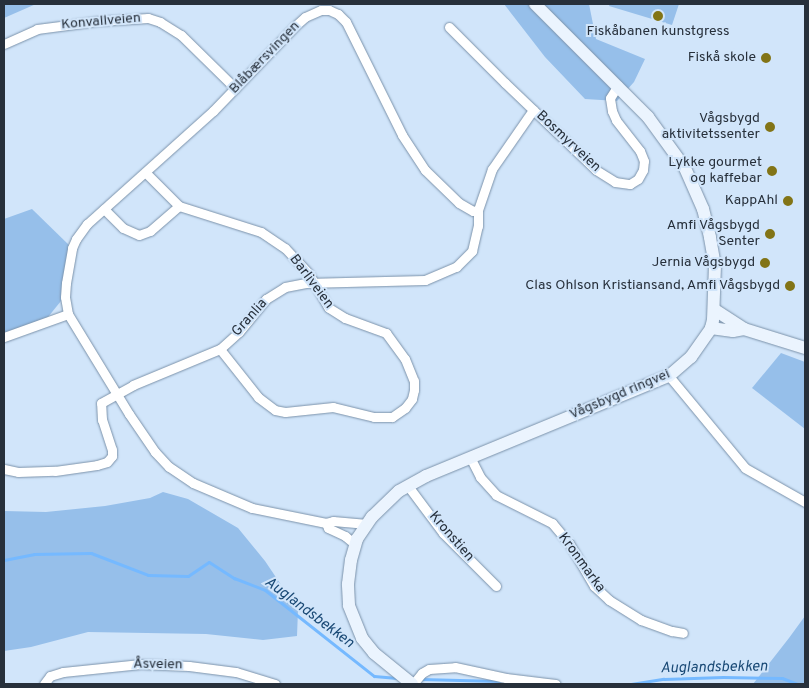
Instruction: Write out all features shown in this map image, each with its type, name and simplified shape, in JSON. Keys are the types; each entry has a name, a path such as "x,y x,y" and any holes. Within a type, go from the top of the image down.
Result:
{"street":[{"name":"Vågsbygd ringvei","path":"412,684 374,653 358,630 350,605 348,584 355,544 367,524 388,500 408,486 470,457 669,376 691,357 711,328 715,310 715,266 710,237 703,209 691,180 667,140 618,85 535,4"},
{"name":"Blåbærsvingen","path":"367,524 333,521 326,523 252,508 183,478 155,452 116,394 68,314 65,297 72,248 81,230 203,121 305,17 321,10 329,10 338,14 353,33 382,95 416,159 459,204 473,211 478,210"},
{"name":"Konvallveien","path":"4,44 37,29 99,21 148,18 160,22 181,35 235,88"},
{"name":"Bosmyrveien","path":"449,27 596,170 615,182 630,184 638,179 643,170 644,161 640,151 616,120 612,111 610,98 618,85"},
{"name":"Granlia","path":"4,469 18,472 49,471 107,462 112,456 112,450 102,420 101,404 133,385 220,349 239,332 258,307 276,292 295,285 314,282 425,280 449,271 472,250 478,226 478,210 492,169 533,110"},
{"name":"Barliveien","path":"146,173 179,206 261,232 285,248 309,274 329,308 336,314 386,333 399,349 410,370 414,390 412,399 398,414 392,417 374,418 333,407 285,412 275,410 258,397 220,349"},
{"path":"104,209 123,228 136,235 150,231 179,206"},
{"path":"715,310 744,329 805,348"},
{"path":"4,337 68,314"},
{"path":"711,328 733,331 744,329"},
{"path":"669,376 745,468 805,502"},
{"name":"Kronmarka","path":"470,457 480,477 496,495 552,523 569,543 594,586 609,600 641,620 672,631 683,632"},
{"name":"Kronstien","path":"408,486 443,532 496,586"},
{"name":"Blåbærsvingen","path":"326,523 328,528 345,536 355,544"},
{"name":"Åsveien","path":"44,684 50,676 63,672 142,664 189,666 236,672 275,684"},
{"path":"412,684 422,673 429,669 455,667 506,678 556,684"}],"shaded area":[{"path":"4,4 36,4 4,18"},
{"path":"504,4 589,4 596,39 645,59 634,82 617,101 585,99 545,57"},
{"name":"Fiskåbanen kunstgress","path":"610,4 679,4 672,25 609,6"},
{"path":"32,209 71,247 65,296 40,327 4,341 4,219"},
{"path":"781,353 805,362 805,429 752,388"},
{"path":"163,492 188,499 238,528 265,561 298,610 297,636 263,640 206,634 88,632 31,647 4,651 4,511 46,512 105,506 150,498"},
{"path":"805,616 805,684 753,684 789,638"}],"waterway":[{"name":"Auglandsbekken","path":"4,560 34,554 91,553 148,575 188,576 209,562 234,578 265,590 374,676 397,678"},
{"name":"Auglandsbekken","path":"631,684 664,679 723,677 782,678 798,684"},
{"name":"Auglandsbekken","path":"420,679 499,681"}],"place":[{"name":"Fiskåbanen kunstgress","path":"658,16"},
{"name":"Fiskå skole","path":"766,58"},
{"name":"Vågsbygd aktivitetssenter","path":"770,127"},
{"name":"Lykke gourmet og kaffebar","path":"772,171"},
{"name":"KappAhl","path":"788,201"},
{"name":"Amfi Vågsbygd Senter","path":"770,234"},
{"name":"Jernia Vågsbygd","path":"765,263"},
{"name":"Clas Ohlson Kristiansand, Amfi Vågsbygd","path":"790,286"}]}
